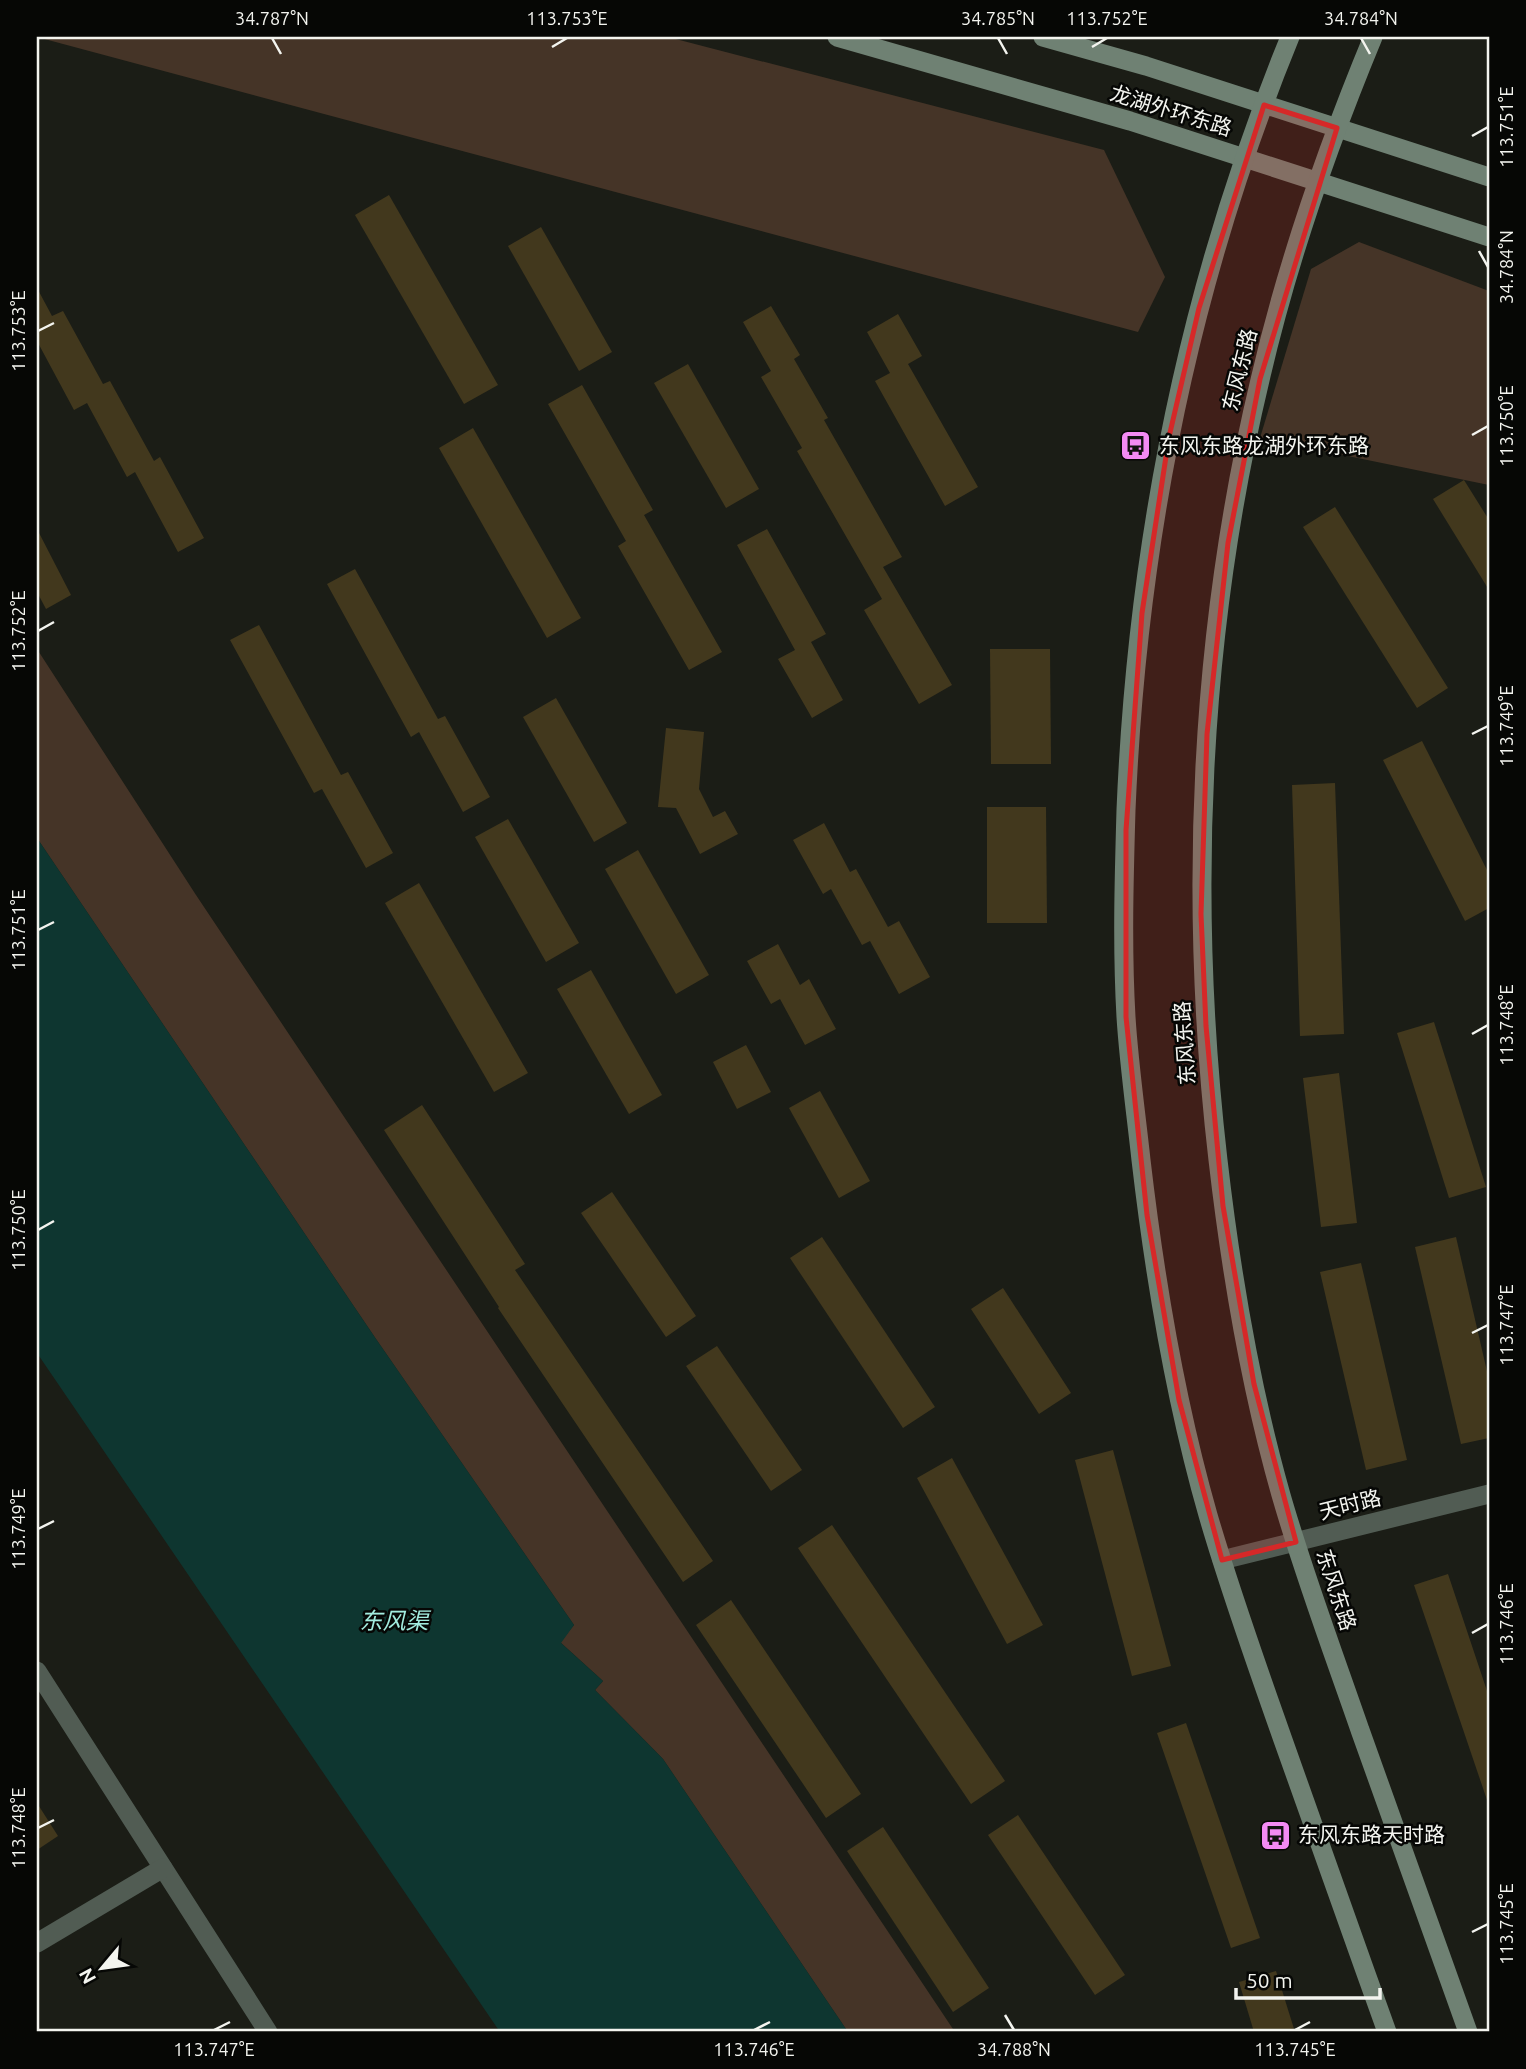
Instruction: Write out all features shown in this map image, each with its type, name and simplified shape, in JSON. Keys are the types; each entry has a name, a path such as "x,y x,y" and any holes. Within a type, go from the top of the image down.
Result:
{"main road":[{"name":"龙湖外环东路","path":"837,37 1130,121 1489,237"},
{"name":"龙湖外环东路","path":"1043,37 1146,66 1489,177"},
{"path":"1290,37 1245,158 1185,361 1153,531 1130,724 1124,912 1128,1031 1147,1215 1158,1290 1179,1400 1207,1512 1242,1626 1387,2032"},
{"name":"东风东路","path":"1373,37 1318,182 1260,379 1228,543 1207,734 1201,901 1206,1026 1212,1105 1234,1278 1257,1397 1280,1492 1315,1601 1468,2032"}],"street":[{"name":"天时路","path":"1222,1560 1489,1494"},
{"path":"37,1671 268,2032"},
{"path":"37,1943 163,1868"}],"highlighted area":[{"path":"1264,105 1337,128 1260,379 1228,543 1207,734 1201,914 1206,1026 1223,1206 1254,1384 1296,1542 1222,1560 1179,1400 1147,1215 1126,1017 1126,830 1142,613 1169,437 1199,308"}],"shaded area":[{"path":"37,37 668,37 1104,150 1165,277 1138,332"},
{"path":"1359,242 1489,291 1489,485 1260,438 1311,269"},
{"path":"37,649 196,895 955,2032 848,2032 663,1759 595,1690 603,1681 560,1642 574,1625 376,1339 37,838"}],"water":[{"name":"东风渠","path":"37,838 376,1339 574,1625 561,1643 603,1681 595,1690 663,1759 848,2032 500,2032 37,1353"}],"building":[{"path":"389,195 498,385 464,404 355,215"},
{"path":"541,227 612,352 579,371 508,246"},
{"path":"37,288 52,316 63,311 103,384 110,381 154,461 160,457 204,538 178,552 135,472 127,477 87,403 74,410 37,341"},
{"path":"771,306 800,355 794,359 828,418 824,420 902,557 883,567 952,685 919,704 864,610 882,599 797,451 802,448 761,377 771,371 743,322"},
{"path":"898,314 922,356 908,364 978,487 945,506 875,381 890,373 867,332"},
{"path":"688,364 759,489 726,508 654,383"},
{"path":"582,385 653,510 644,515 722,652 689,670 618,546 626,541 548,404"},
{"path":"473,428 581,618 547,638 439,448"},
{"path":"1464,480 1489,520 1489,590 1433,499"},
{"path":"1335,507 1448,688 1417,708 1303,527"},
{"path":"37,529 71,595 46,609 37,592"},
{"path":"767,529 826,634 811,642 843,700 812,718 778,659 795,650 737,545"},
{"path":"355,569 438,719 445,716 490,797 463,812 419,732 411,737 327,584"},
{"path":"259,625 341,775 348,772 393,853 366,868 322,789 314,793 230,640"},
{"path":"990,649 1050,649 1051,764 991,764"},
{"path":"556,698 627,823 594,842 523,717"},
{"path":"666,728 704,732 699,789 713,817 725,811 738,834 700,854 676,808 658,807"},
{"path":"1422,741 1489,874 1489,908 1465,921 1383,760"},
{"path":"1335,783 1344,1034 1300,1036 1292,785"},
{"path":"987,807 1046,807 1047,923 987,923"},
{"path":"508,819 579,943 546,962 475,837"},
{"path":"824,823 850,872 856,869 888,927 899,921 930,977 899,994 870,941 862,945 831,889 823,894 793,840"},
{"path":"638,850 709,975 676,994 605,869"},
{"path":"419,883 528,1073 494,1092 385,903"},
{"path":"778,944 800,985 809,979 836,1029 805,1045 780,999 771,1004 747,961"},
{"path":"591,970 662,1095 629,1114 557,989"},
{"path":"1434,1022 1486,1187 1449,1198 1397,1033"},
{"path":"746,1045 771,1092 737,1109 713,1062"},
{"path":"1339,1073 1357,1223 1321,1227 1303,1078"},
{"path":"820,1091 870,1181 839,1198 789,1108"},
{"path":"422,1105 525,1264 515,1270 713,1561 683,1582 498,1308 384,1130"},
{"path":"612,1192 696,1316 666,1337 581,1213"},
{"path":"822,1237 935,1407 903,1428 790,1258"},
{"path":"1456,1237 1489,1380 1489,1438 1461,1444 1415,1247"},
{"path":"1361,1263 1407,1460 1366,1470 1320,1272"},
{"path":"1003,1288 1071,1393 1039,1414 971,1309"},
{"path":"717,1346 802,1470 771,1491 686,1366"},
{"path":"1113,1450 1171,1666 1132,1676 1075,1460"},
{"path":"952,1458 1043,1625 1007,1644 917,1478"},
{"path":"832,1525 1005,1781 971,1804 798,1548"},
{"path":"1448,1574 1489,1697 1489,1800 1414,1585"},
{"path":"731,1600 861,1794 826,1818 696,1625"},
{"path":"1186,1723 1260,1938 1231,1948 1157,1733"},
{"path":"37,1803 58,1836 37,1850"},
{"path":"1018,1815 1125,1975 1095,1995 988,1835"},
{"path":"883,1827 989,1988 953,2012 847,1851"},
{"path":"1276,1971 1295,2032 1254,2032 1239,1982"}],"place":[{"name":"东风东路龙湖外环东路","path":"1136,446"},
{"name":"东风东路天时路","path":"1275,1835"}]}
